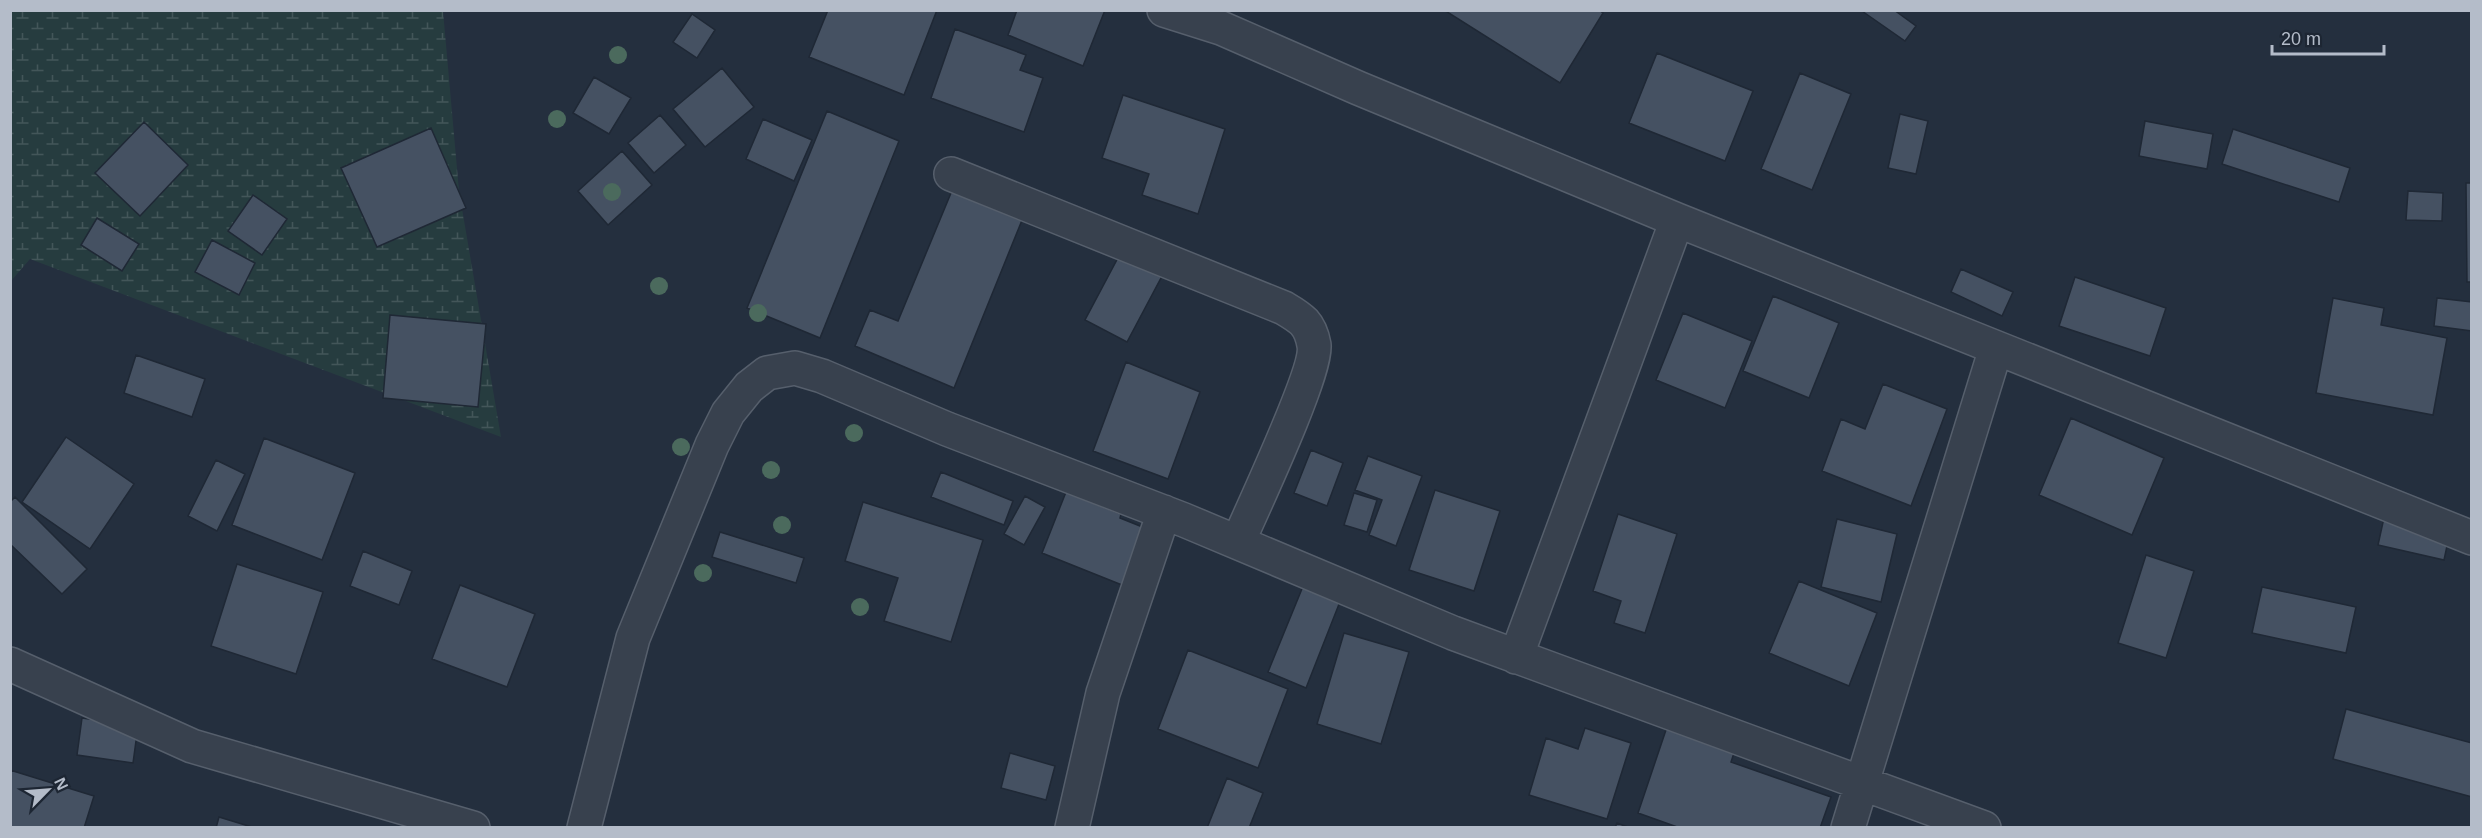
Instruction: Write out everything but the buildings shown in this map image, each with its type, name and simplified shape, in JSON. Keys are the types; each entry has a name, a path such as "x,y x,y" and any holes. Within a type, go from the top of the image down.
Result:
{"street":[{"path":"1164,10 1221,28 1358,88 1677,220 2472,538"},
{"path":"951,174 1273,303 1305,320 1314,346 1306,382 1238,542"},
{"path":"1516,657 1677,220"},
{"path":"1848,828 1996,348"},
{"path":"584,828 633,638 712,445 728,413 749,387 767,373 795,368 822,376 947,429 1164,512 1453,633 1984,828"},
{"path":"1072,828 1103,693 1164,512"},
{"path":"10,664 192,746 473,828"}],"green space":[{"path":"11,11 443,11 459,191 501,437 30,259 11,281"}]}
